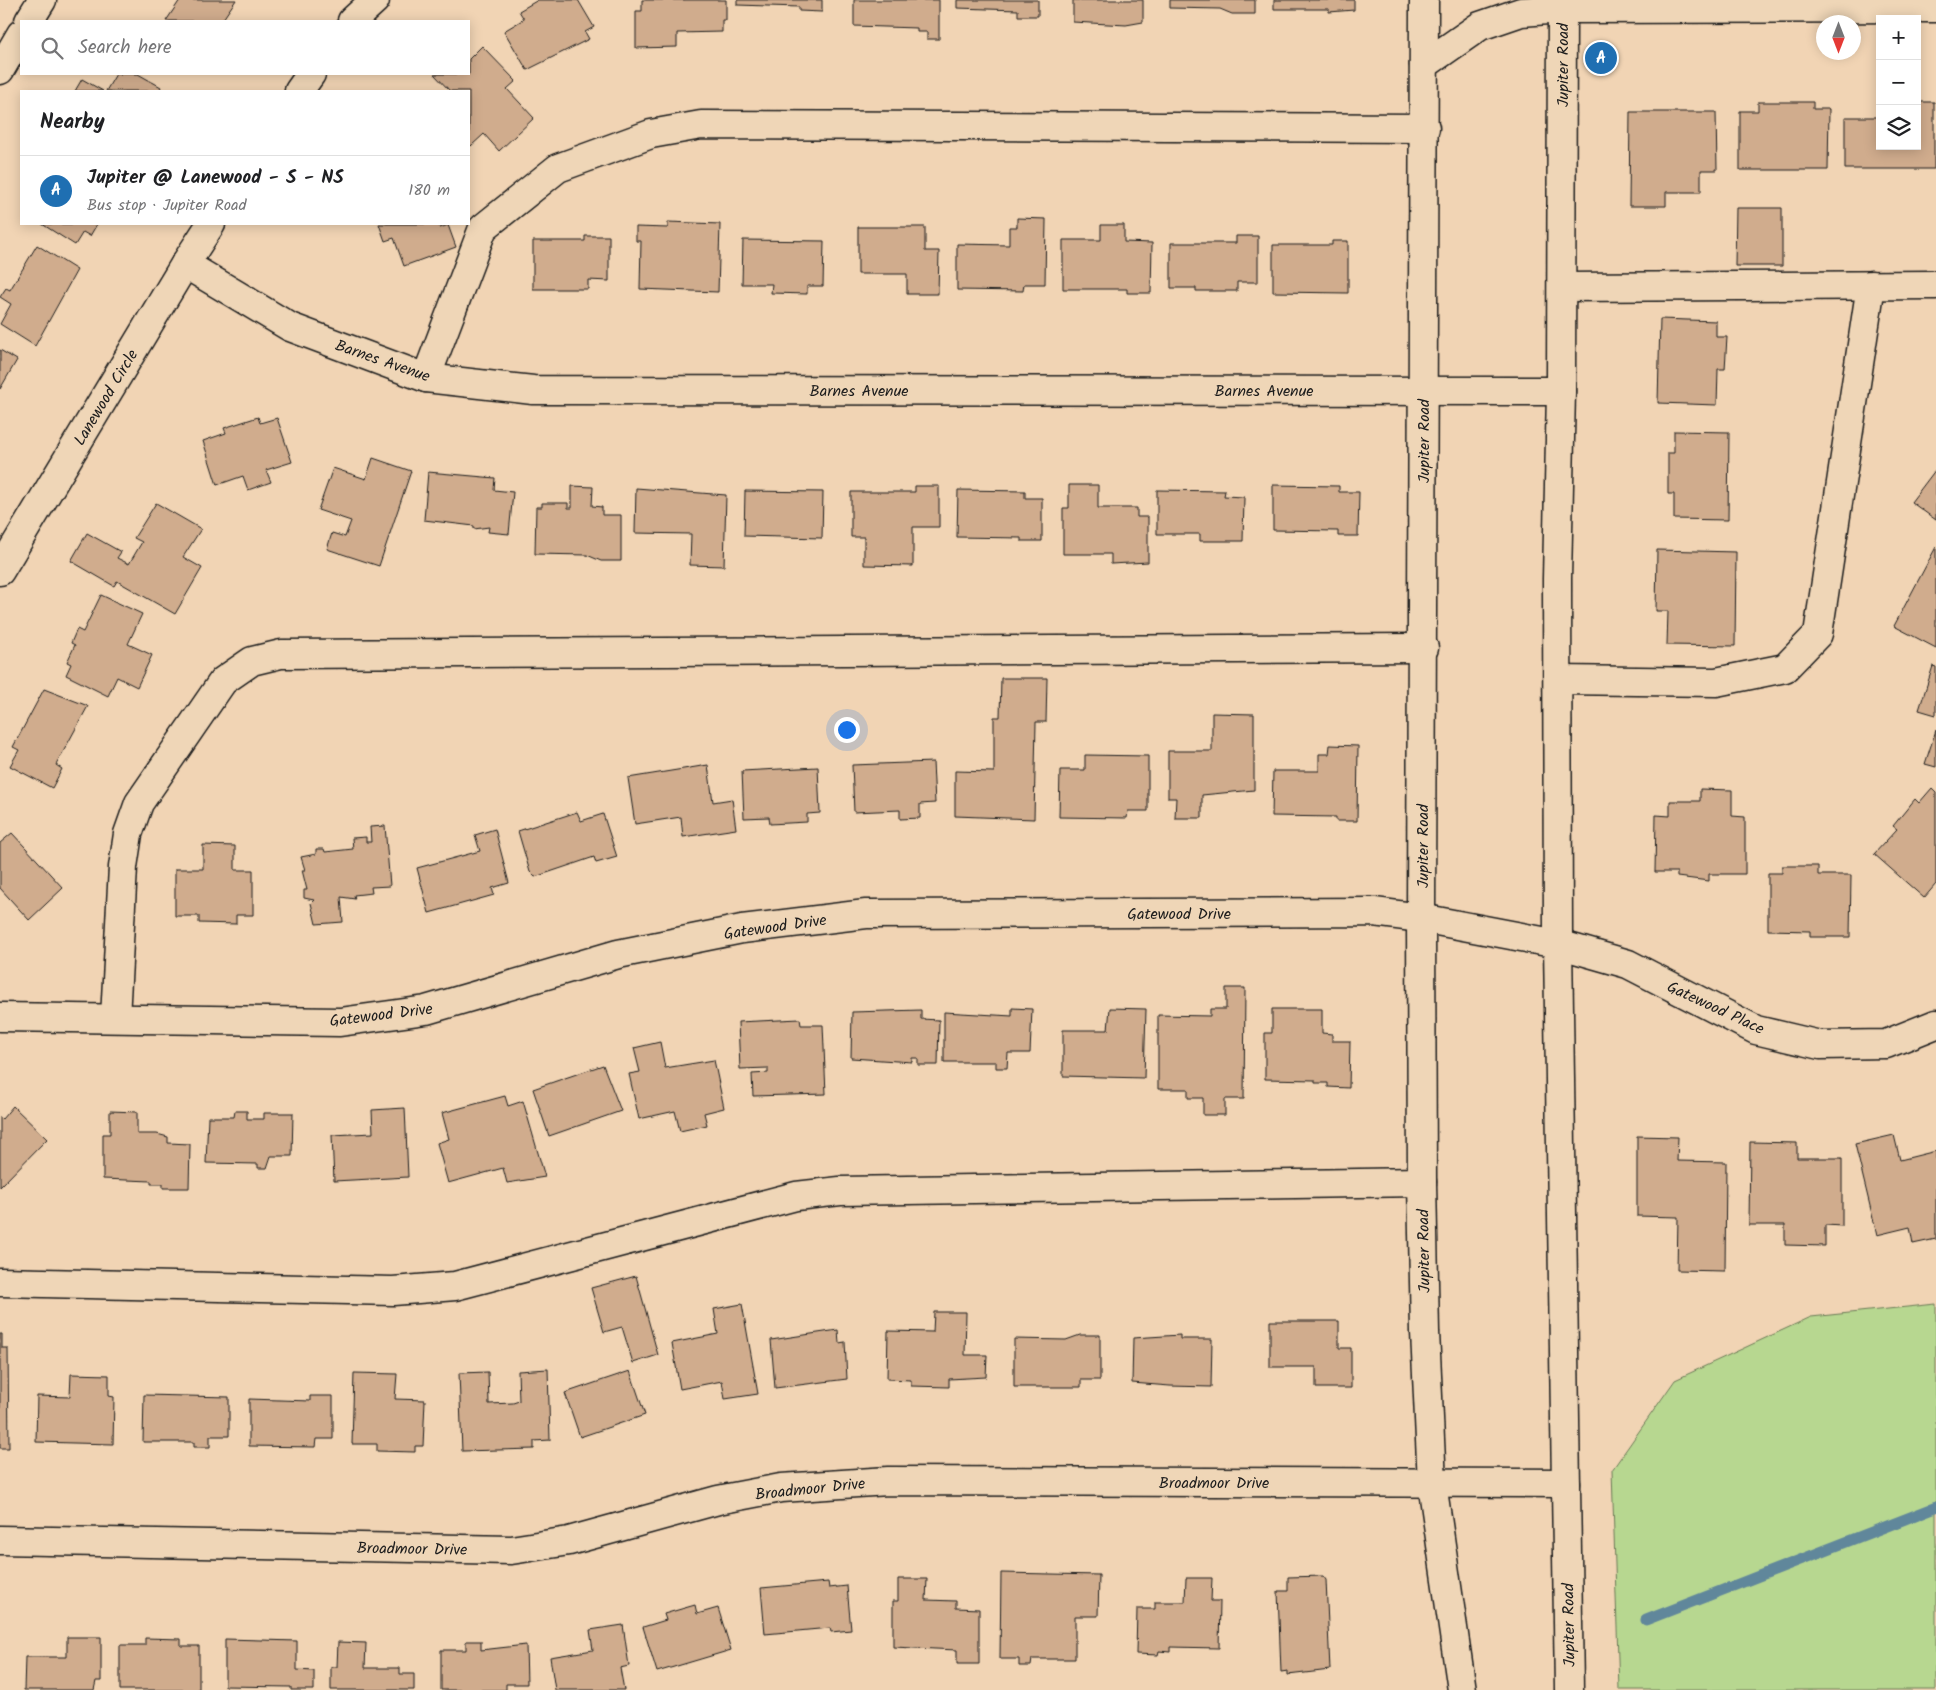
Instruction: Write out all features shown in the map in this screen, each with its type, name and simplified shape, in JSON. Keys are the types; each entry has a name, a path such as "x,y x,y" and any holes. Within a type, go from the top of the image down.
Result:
{"street":[{"path":"30,20 42,0"},
{"path":"353,20 375,0"},
{"name":"Jupiter Road","path":"1424,0 1422,1182 1425,1332 1432,1483 1462,1690"},
{"path":"1424,65 1480,26 1521,12 1559,3 1936,8"},
{"name":"Jupiter Road","path":"1559,3 1562,287 1557,579 1558,944 1569,1690"},
{"path":"0,70 20,36"},
{"path":"300,90 310,75"},
{"path":"426,378 483,228 558,168 651,134 701,125 1425,128"},
{"name":"Lanewood Circle","path":"0,571 210,225"},
{"name":"Barnes Avenue","path":"185,264 290,327 426,378 533,390 1561,391"},
{"path":"1558,680 1716,682 1785,668 1818,634 1871,285"},
{"path":"1562,287 1936,285"},
{"path":"115,1018 123,866 128,834 139,803 223,681 252,661 281,654 1424,648"},
{"name":"Gatewood Drive","path":"0,1017 340,1022 426,1010 618,954 742,929 866,914 1374,912 1422,918 1558,944"},
{"name":"Gatewood Place","path":"1558,944 1628,964 1756,1030 1820,1045 1886,1044 1936,1024"},
{"path":"0,1282 393,1291 455,1286 796,1196 840,1191 1422,1182"},
{"name":"Broadmoor Drive","path":"0,1540 511,1550 569,1542 718,1500 781,1488 888,1481 1566,1483"}],"green space":[{"path":"1936,1304 1936,1690 1619,1690 1612,1470 1675,1380 1811,1317"}],"building":[{"path":"180,0 236,0 223,19 224,20 167,20"},
{"path":"538,0 578,0 594,27 585,32 589,39 527,70 504,31 524,19 519,11"},
{"path":"642,0 726,0 726,20 722,20 722,32 677,33 677,47 636,48 636,11 642,11"},
{"path":"737,0 822,0 822,12 799,11 799,7 737,5"},
{"path":"854,0 939,0 939,39 927,39 927,32 917,32 917,28 854,26"},
{"path":"957,0 1038,0 1038,16 1018,16 1018,10 957,8"},
{"path":"1073,0 1143,0 1143,22 1126,25 1073,22"},
{"path":"1170,0 1255,0 1255,14 1232,14 1220,9 1170,8"},
{"path":"1274,0 1354,0 1354,10 1329,12 1329,9 1274,9"},
{"path":"482,46 516,81 507,89 534,118 499,151 484,134 470,145 470,90 449,90 435,75 470,75 470,58"},
{"path":"115,75 140,75 161,87 160,90 107,90"},
{"path":"82,79 101,90 76,90"},
{"path":"1758,102 1813,102 1813,109 1829,109 1828,170 1740,170 1740,111 1758,111"},
{"path":"1921,102 1934,102 1934,169 1845,169 1845,117 1876,117 1876,150 1921,150"},
{"path":"1630,112 1716,112 1717,170 1701,170 1701,192 1666,192 1666,206 1629,206"},
{"path":"1736,208 1782,208 1782,266 1735,266"},
{"path":"1017,218 1046,219 1045,284 1024,284 1023,291 957,290 957,244 1009,245 1009,227 1017,227"},
{"path":"668,222 720,224 718,292 640,289 641,241 636,241 636,227 668,228"},
{"path":"44,225 96,225 90,236 83,232 75,245"},
{"path":"379,225 438,225 440,228 448,225 456,247 404,266 394,238 385,241"},
{"path":"1101,225 1124,225 1124,242 1152,243 1151,293 1127,293 1127,289 1063,289 1063,240 1101,240"},
{"path":"858,227 925,227 925,251 939,251 938,294 907,294 907,274 858,274"},
{"path":"585,236 609,236 609,281 588,280 588,289 533,289 533,241 585,241"},
{"path":"1236,236 1258,236 1258,282 1237,282 1237,291 1196,291 1196,288 1171,288 1171,243 1236,243"},
{"path":"743,240 824,241 823,286 807,286 807,294 771,293 772,284 742,284"},
{"path":"1332,241 1348,241 1348,293 1273,292 1273,245 1332,245"},
{"path":"37,245 77,270 35,346 0,324 11,304 0,297 6,288 10,290"},
{"path":"1660,319 1716,321 1716,337 1727,337 1725,369 1718,369 1717,405 1658,403"},
{"path":"0,350 17,360 0,389"},
{"path":"258,417 260,423 277,418 292,462 266,470 271,482 248,490 243,476 217,485 203,441 226,433 224,428"},
{"path":"1674,431 1729,432 1728,520 1674,519 1674,494 1668,494 1668,453 1674,453"},
{"path":"373,458 411,471 379,566 327,549 332,533 345,537 351,521 318,510 333,468 366,479"},
{"path":"1936,469 1936,520 1911,502"},
{"path":"428,472 495,478 494,490 513,492 509,534 488,532 489,527 474,529 474,526 424,520"},
{"path":"1069,485 1098,485 1098,508 1137,508 1137,517 1148,517 1148,562 1111,564 1111,554 1063,554 1063,508 1069,508"},
{"path":"1273,485 1339,486 1339,492 1359,492 1358,536 1338,536 1338,531 1273,530"},
{"path":"572,486 593,487 592,506 602,507 602,515 621,515 621,561 601,561 587,555 535,554 536,507 542,507 542,503 568,503 568,508 572,508"},
{"path":"915,486 939,486 939,527 913,527 913,566 864,565 864,537 851,537 851,492 915,492"},
{"path":"636,488 726,495 724,566 690,565 691,534 635,533"},
{"path":"958,490 1025,491 1025,498 1042,498 1042,541 1021,541 1021,538 957,537"},
{"path":"1157,490 1225,491 1224,496 1244,497 1243,541 1200,541 1200,534 1157,534"},
{"path":"745,491 823,492 822,538 744,536"},
{"path":"156,503 201,529 183,557 202,568 175,614 117,581 114,586 71,561 87,533 121,552 117,558 129,564 142,542 134,538"},
{"path":"1936,547 1936,648 1894,626"},
{"path":"1657,550 1736,552 1735,646 1667,645 1668,611 1656,611"},
{"path":"101,595 142,614 128,644 152,655 137,687 117,677 108,696 66,675 71,664 67,662 75,645 71,643 77,629 83,632"},
{"path":"1933,666 1936,667 1936,715 1919,710"},
{"path":"1001,678 1047,678 1046,722 1036,722 1034,819 955,816 955,771 994,772 994,717 1000,717"},
{"path":"44,689 88,706 56,765 62,769 52,788 10,766 19,750 13,747"},
{"path":"1212,713 1254,714 1254,790 1202,795 1202,818 1175,818 1176,798 1168,798 1168,751 1212,751"},
{"path":"1936,730 1936,767 1925,764"},
{"path":"1330,745 1358,746 1357,821 1336,821 1336,817 1272,816 1273,771 1319,771 1319,754 1329,754"},
{"path":"1085,755 1148,756 1148,811 1128,811 1127,818 1059,817 1060,770 1085,770"},
{"path":"933,762 935,803 920,804 920,818 900,819 900,810 854,812 852,765"},
{"path":"708,765 713,802 732,799 736,829 683,837 681,817 635,824 628,778"},
{"path":"818,767 820,813 807,814 807,822 770,824 769,817 744,818 742,771"},
{"path":"1932,788 1936,792 1936,884 1924,898 1874,854 1897,829 1893,826 1915,799 1919,803"},
{"path":"1700,789 1732,790 1732,816 1745,817 1745,874 1709,874 1709,881 1677,877 1677,872 1655,872 1656,815 1670,816 1670,801 1700,801"},
{"path":"577,812 581,821 603,814 617,857 596,863 594,857 535,877 530,872 518,831"},
{"path":"385,826 390,886 371,887 372,893 354,895 355,899 341,897 343,922 316,924 311,903 314,900 304,898 304,890 307,890 302,870 305,870 301,857 316,854 316,849 324,849 325,852 353,849 352,838 366,837 366,842 371,842 370,827"},
{"path":"495,829 509,883 492,888 494,895 429,913 417,868 480,851 475,835"},
{"path":"12,833 63,888 29,920 0,888 0,843"},
{"path":"203,845 235,846 235,870 253,870 253,915 236,915 236,924 199,923 199,916 175,916 175,869 203,869"},
{"path":"1782,866 1818,866 1818,875 1851,875 1850,937 1810,937 1810,931 1768,930 1768,873 1782,873"},
{"path":"1226,988 1245,988 1244,1099 1225,1099 1225,1115 1203,1115 1203,1098 1188,1098 1188,1089 1158,1089 1158,1015 1210,1016 1210,1009 1226,1009"},
{"path":"1012,1008 1032,1009 1030,1053 1008,1053 1007,1068 996,1068 996,1062 944,1062 944,1012 1012,1016"},
{"path":"1110,1008 1146,1009 1144,1078 1063,1076 1063,1030 1108,1030"},
{"path":"1272,1009 1322,1009 1322,1033 1332,1034 1332,1041 1350,1041 1349,1088 1328,1087 1328,1083 1315,1083 1315,1080 1265,1079 1265,1033 1272,1033"},
{"path":"921,1010 921,1019 939,1020 938,1065 918,1065 918,1058 912,1058 912,1062 851,1058 852,1012"},
{"path":"800,1019 801,1025 823,1025 826,1094 753,1096 752,1074 768,1073 768,1068 740,1069 738,1022"},
{"path":"660,1042 665,1068 714,1060 724,1108 704,1113 707,1125 680,1131 675,1111 639,1119 629,1074 640,1072 634,1048"},
{"path":"603,1065 621,1111 549,1136 533,1089"},
{"path":"505,1096 508,1106 523,1101 545,1177 507,1183 503,1168 448,1183 437,1143 449,1139 442,1113"},
{"path":"13,1106 47,1139 0,1187 0,1117 2,1119"},
{"path":"405,1108 408,1177 334,1181 332,1135 373,1133 372,1110"},
{"path":"110,1111 137,1112 137,1134 157,1134 168,1137 168,1143 190,1144 189,1188 163,1188 163,1184 151,1184 151,1181 103,1179 103,1134 110,1134"},
{"path":"235,1111 247,1111 247,1119 264,1119 264,1113 293,1113 292,1156 271,1156 267,1168 258,1168 258,1164 206,1163 208,1117 234,1117"},
{"path":"1894,1135 1900,1160 1936,1151 1936,1239 1913,1244 1910,1227 1877,1235 1855,1144"},
{"path":"1637,1136 1678,1137 1677,1161 1726,1162 1725,1271 1677,1270 1678,1217 1637,1216"},
{"path":"1750,1142 1797,1143 1797,1158 1842,1158 1842,1226 1825,1225 1825,1246 1785,1245 1785,1225 1749,1225"},
{"path":"636,1276 658,1355 633,1363 622,1327 604,1332 591,1288"},
{"path":"742,1304 758,1394 725,1399 722,1381 680,1389 672,1343 718,1334 714,1309"},
{"path":"934,1312 966,1312 965,1355 987,1355 986,1377 949,1379 949,1387 911,1386 911,1380 887,1379 888,1331 933,1332"},
{"path":"1270,1321 1339,1321 1339,1348 1351,1348 1351,1388 1316,1388 1316,1367 1270,1367"},
{"path":"838,1330 839,1343 845,1342 847,1379 775,1388 771,1340"},
{"path":"0,1334 2,1334 2,1348 8,1348 9,1448 0,1448"},
{"path":"1080,1335 1100,1335 1100,1380 1081,1380 1081,1387 1014,1387 1014,1339 1066,1340"},
{"path":"1180,1335 1180,1339 1212,1339 1211,1387 1132,1383 1133,1338"},
{"path":"548,1369 550,1440 534,1441 534,1449 462,1451 459,1373 488,1372 489,1404 513,1403 519,1401 518,1371"},
{"path":"630,1371 645,1415 580,1437 565,1393"},
{"path":"354,1373 397,1374 395,1399 425,1400 423,1446 415,1446 415,1452 377,1451 377,1444 352,1444"},
{"path":"71,1374 109,1375 109,1396 114,1397 113,1444 36,1442 37,1396 70,1397"},
{"path":"144,1395 229,1397 229,1436 210,1436 210,1447 194,1447 194,1442 143,1442"},
{"path":"310,1396 333,1396 333,1439 316,1439 315,1447 249,1446 249,1399 310,1401"},
{"path":"1001,1573 1099,1575 1098,1616 1075,1616 1075,1659 1032,1659 1031,1666 1019,1666 1019,1659 1000,1659"},
{"path":"1323,1576 1326,1580 1330,1670 1288,1675 1288,1671 1281,1672 1278,1591 1288,1591 1288,1577"},
{"path":"1186,1578 1212,1578 1211,1601 1220,1601 1219,1648 1170,1647 1170,1652 1159,1651 1158,1655 1136,1654 1137,1609 1155,1609 1155,1602 1185,1602"},
{"path":"898,1579 927,1579 926,1600 956,1601 956,1608 979,1609 979,1664 957,1664 957,1650 893,1647 893,1601 898,1601"},
{"path":"828,1582 829,1588 847,1586 851,1630 831,1632 830,1628 765,1634 761,1588"},
{"path":"695,1605 697,1614 718,1608 731,1650 657,1672 643,1627 666,1620 664,1614"},
{"path":"623,1625 629,1666 620,1668 624,1690 555,1690 550,1657 593,1650 590,1630"},
{"path":"67,1637 101,1637 101,1681 96,1681 94,1690 24,1690 25,1657 67,1657"},
{"path":"145,1638 181,1639 181,1646 199,1646 199,1690 120,1690 120,1645 145,1645"},
{"path":"225,1639 297,1641 297,1670 314,1671 314,1690 291,1690 291,1687 225,1686"},
{"path":"466,1641 481,1641 481,1650 526,1645 527,1684 506,1684 506,1690 441,1690 441,1650 466,1650"},
{"path":"338,1642 366,1643 365,1668 400,1668 400,1674 414,1674 414,1690 331,1690 331,1667 337,1667"}],"waterway":[{"path":"1646,1620 1936,1507"}],"place":[{"name":"Jupiter @ Lanewood - S - NS","path":"1601,58"}]}
